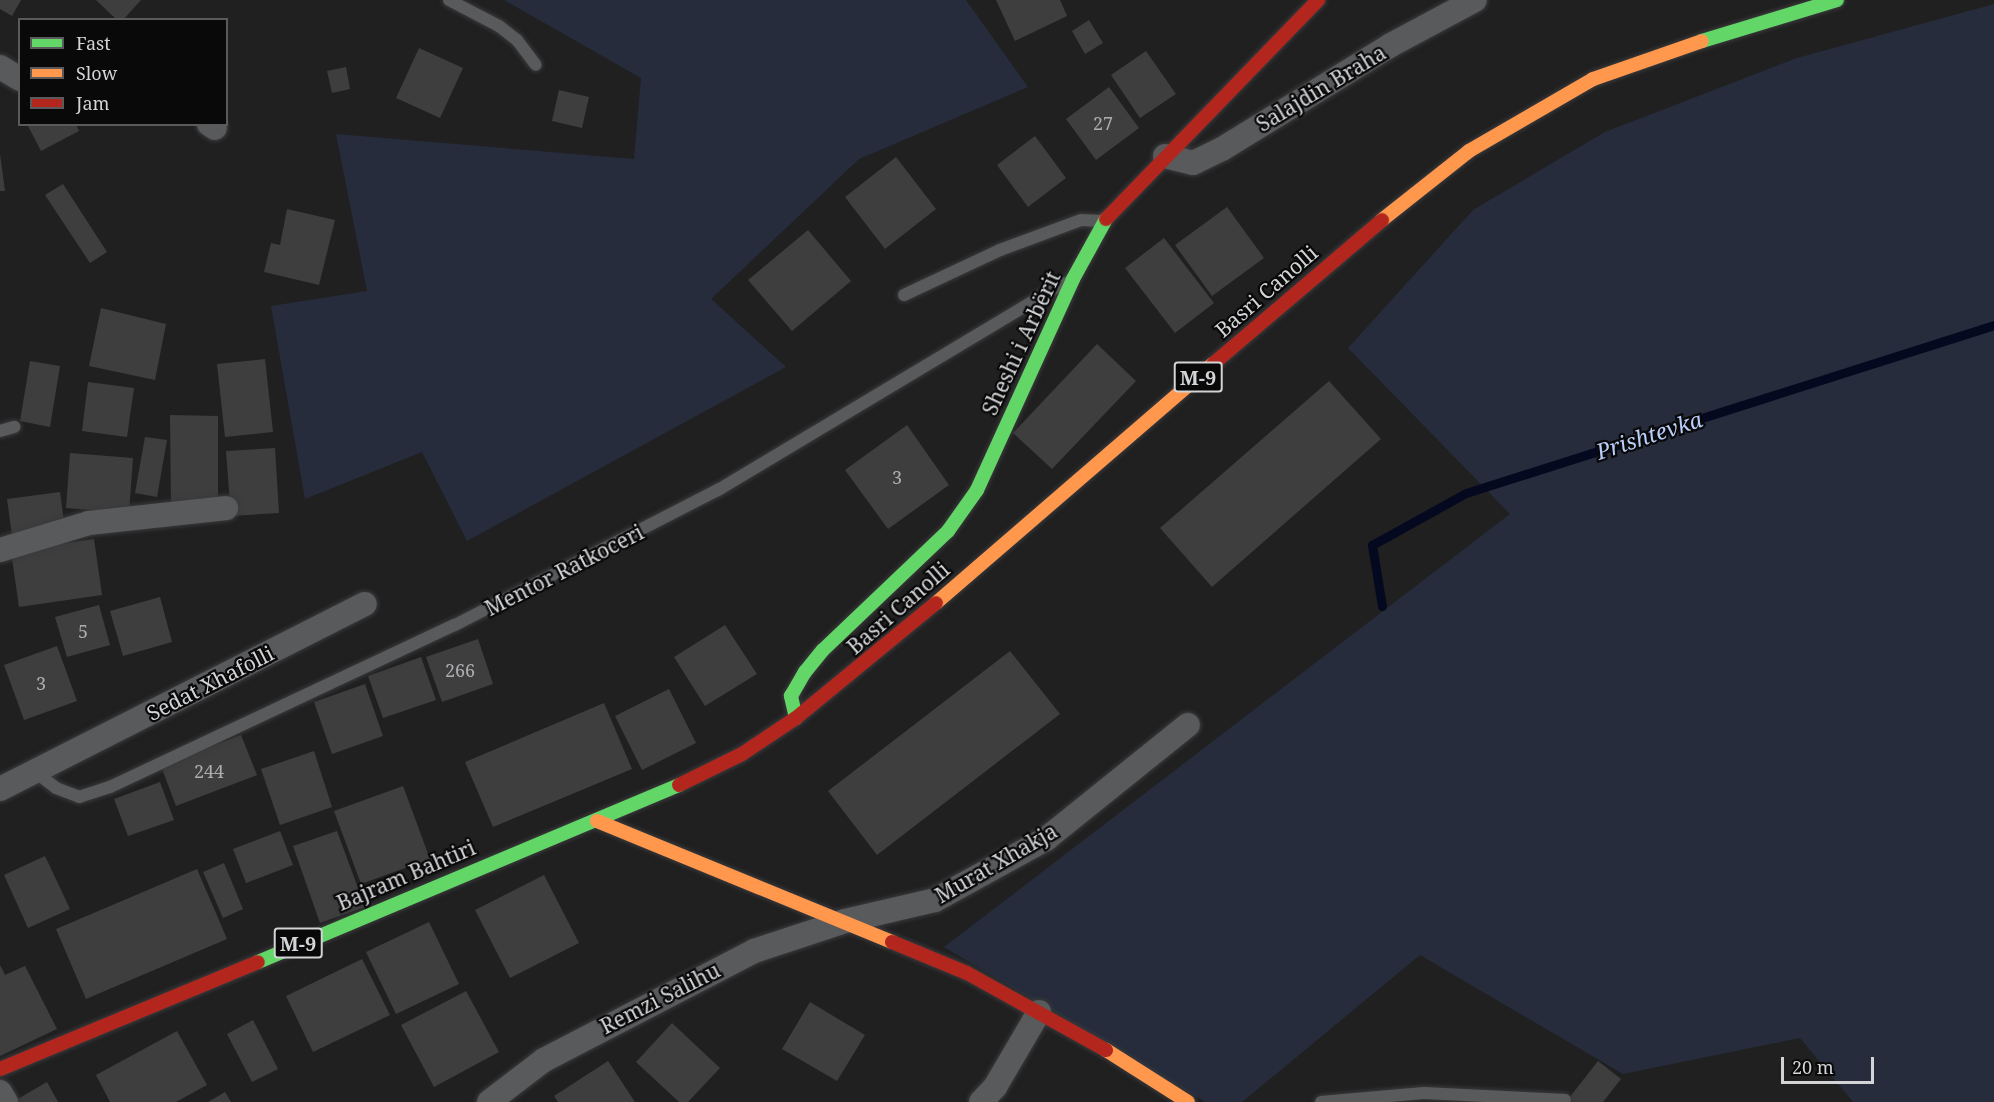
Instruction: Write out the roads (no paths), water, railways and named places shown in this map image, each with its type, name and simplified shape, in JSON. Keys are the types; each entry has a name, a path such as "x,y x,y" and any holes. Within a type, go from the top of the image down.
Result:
{"main road":[{"name":"Sheshi i Arbërit","path":"796,718 791,696 805,672 823,650 948,531 977,490 1073,279 1104,221 1317,0"},
{"name":"Basri Canolli","path":"597,821 707,773 796,718 868,663 1350,245 1469,151 1593,79 1651,56 1837,0"},
{"path":"597,821 967,973 1039,1012 1188,1102"},
{"name":"Bajram Bahtiri","path":"0,1069 597,821"}],"street":[{"name":"Salajdin Braha","path":"1165,156 1193,163 1222,149 1391,45 1475,0"},
{"path":"0,67 18,78"},
{"path":"0,550 89,523 226,508"},
{"name":"Sedat Xhafolli","path":"45,767 365,604"},
{"name":"Murat Xhakja","path":"845,921 935,900 1046,839 1188,725"},
{"path":"0,789 45,767"},
{"name":"Remzi Salihu","path":"489,1102 544,1060 644,1005 754,951 845,921"},
{"path":"981,1102 995,1087 1039,1012"},
{"path":"0,1092 6,1102"}],"lane":[{"path":"449,0 499,27 517,40 536,65"},
{"path":"904,295 1000,250 1081,220 1104,221"},
{"name":"Mentor Ratkoceri","path":"45,767 56,788 79,797 110,787 487,609 718,490 972,335 1073,279"},
{"path":"0,431 14,427"},
{"path":"1321,1102 1424,1093 1564,1100"}],"waterway":[{"name":"Prishtevka","path":"1382,606 1372,545 1466,493 1994,325"}]}
